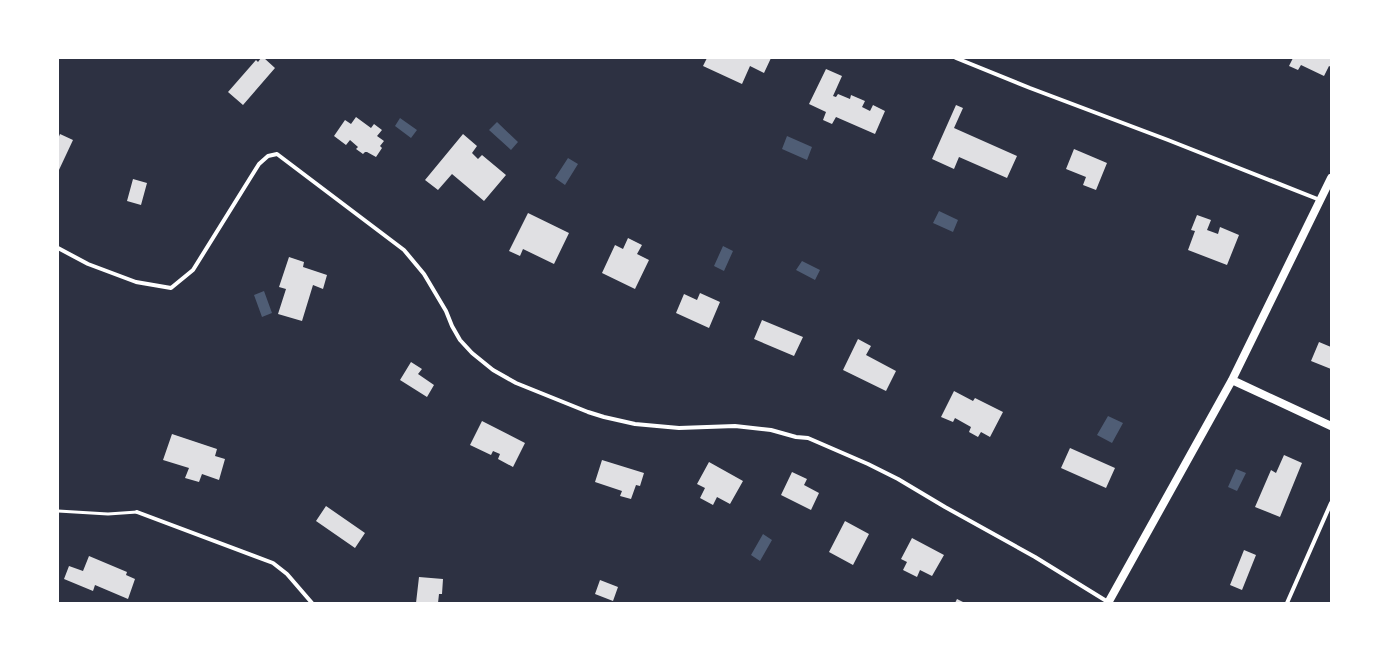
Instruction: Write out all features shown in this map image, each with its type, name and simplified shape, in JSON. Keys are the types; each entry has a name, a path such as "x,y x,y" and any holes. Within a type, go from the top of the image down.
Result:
{"main road":[{"path":"1108,602 1232,380 1331,178"},
{"path":"1232,380 1331,426"}],"street":[{"path":"956,58 1320,200"},
{"path":"58,248 88,264 136,282 171,288 193,270 259,164 266,157 272,154 280,155 404,250 424,274 446,311 460,340 472,353 493,370 516,384 590,412 635,424 679,428 735,426 771,430 796,437 808,438 868,464 898,479 1035,557 1108,602"},
{"path":"1287,603 1331,503"},
{"path":"137,512 273,564 287,574 312,603"}],"lane":[{"path":"58,511 108,514 137,512"}],"water":[{"path":"400,118 417,130 411,138 395,126"},
{"path":"497,122 518,142 511,150 489,130"},
{"path":"787,136 812,147 807,160 782,149"},
{"path":"568,158 578,164 565,185 555,178"},
{"path":"939,211 958,220 953,232 933,223"},
{"path":"723,246 733,251 724,271 714,266"},
{"path":"802,261 820,270 815,280 796,270"},
{"path":"264,291 272,313 262,317 254,295"},
{"path":"1108,416 1123,423 1112,443 1097,435"},
{"path":"1236,469 1246,473 1237,491 1228,487"},
{"path":"763,534 772,540 760,561 751,555"}],"building":[{"path":"261,58 264,58 275,68 243,105 228,92 256,60 258,62"},
{"path":"707,58 771,58 764,73 750,66 742,84 703,66"},
{"path":"1293,58 1331,58 1331,67 1329,66 1324,76 1301,65 1298,70 1289,66"},
{"path":"826,69 842,76 833,96 836,97 838,94 850,99 851,95 865,101 862,107 870,111 873,105 885,111 875,134 836,117 832,124 823,120 826,112 809,104"},
{"path":"956,105 963,108 954,128 1017,156 1007,178 959,157 954,169 932,159"},
{"path":"356,117 371,128 374,124 382,130 377,136 384,141 380,146 382,148 376,157 367,152 363,154 356,149 358,147 350,140 346,145 334,136 345,120 351,124"},
{"path":"60,134 73,140 58,172 58,139"},
{"path":"463,134 477,146 472,153 478,159 482,155 506,175 484,201 452,174 438,190 425,180"},
{"path":"1074,149 1107,163 1096,190 1083,185 1086,177 1066,169"},
{"path":"133,179 147,183 141,205 127,201"},
{"path":"528,213 569,233 554,264 523,249 520,256 509,251"},
{"path":"1197,215 1211,220 1207,230 1218,234 1220,227 1239,235 1227,265 1188,250 1195,231 1191,230"},
{"path":"628,238 642,245 637,254 649,260 635,289 602,273 615,245 623,249"},
{"path":"289,257 304,262 303,267 327,275 323,289 313,285 302,321 278,314 286,289 279,287"},
{"path":"700,293 720,302 709,328 676,313 684,294 697,300"},
{"path":"762,320 803,337 794,356 754,339"},
{"path":"858,339 871,346 866,355 896,371 886,391 843,370"},
{"path":"1319,342 1331,347 1331,369 1311,361"},
{"path":"411,362 422,369 418,374 434,385 427,397 400,380"},
{"path":"954,391 973,401 975,398 1003,412 990,437 981,432 978,437 969,432 971,427 955,418 953,422 941,417"},
{"path":"482,421 525,443 513,467 498,459 500,454 493,451 491,455 470,445"},
{"path":"172,434 217,449 215,456 225,459 219,480 202,474 199,482 185,478 189,468 163,460"},
{"path":"1070,448 1115,468 1106,488 1061,468"},
{"path":"1284,455 1302,463 1280,517 1255,507 1271,470 1276,473"},
{"path":"602,460 644,473 640,486 636,485 631,499 620,496 622,491 595,482"},
{"path":"709,462 743,481 730,504 717,497 713,505 700,498 705,488 697,484"},
{"path":"792,472 807,479 804,485 819,493 811,510 781,495"},
{"path":"326,506 365,533 355,548 316,521"},
{"path":"845,521 869,534 853,565 829,552"},
{"path":"912,538 944,555 932,576 920,570 917,577 903,570 907,562 901,559"},
{"path":"1244,550 1256,555 1242,590 1230,585"},
{"path":"89,556 127,572 126,575 135,579 128,599 95,585 93,591 64,579 69,566 83,571"},
{"path":"419,577 443,579 442,594 439,594 438,603 416,603"},
{"path":"600,580 618,587 613,601 595,594"},
{"path":"957,599 965,603 955,603"}]}
